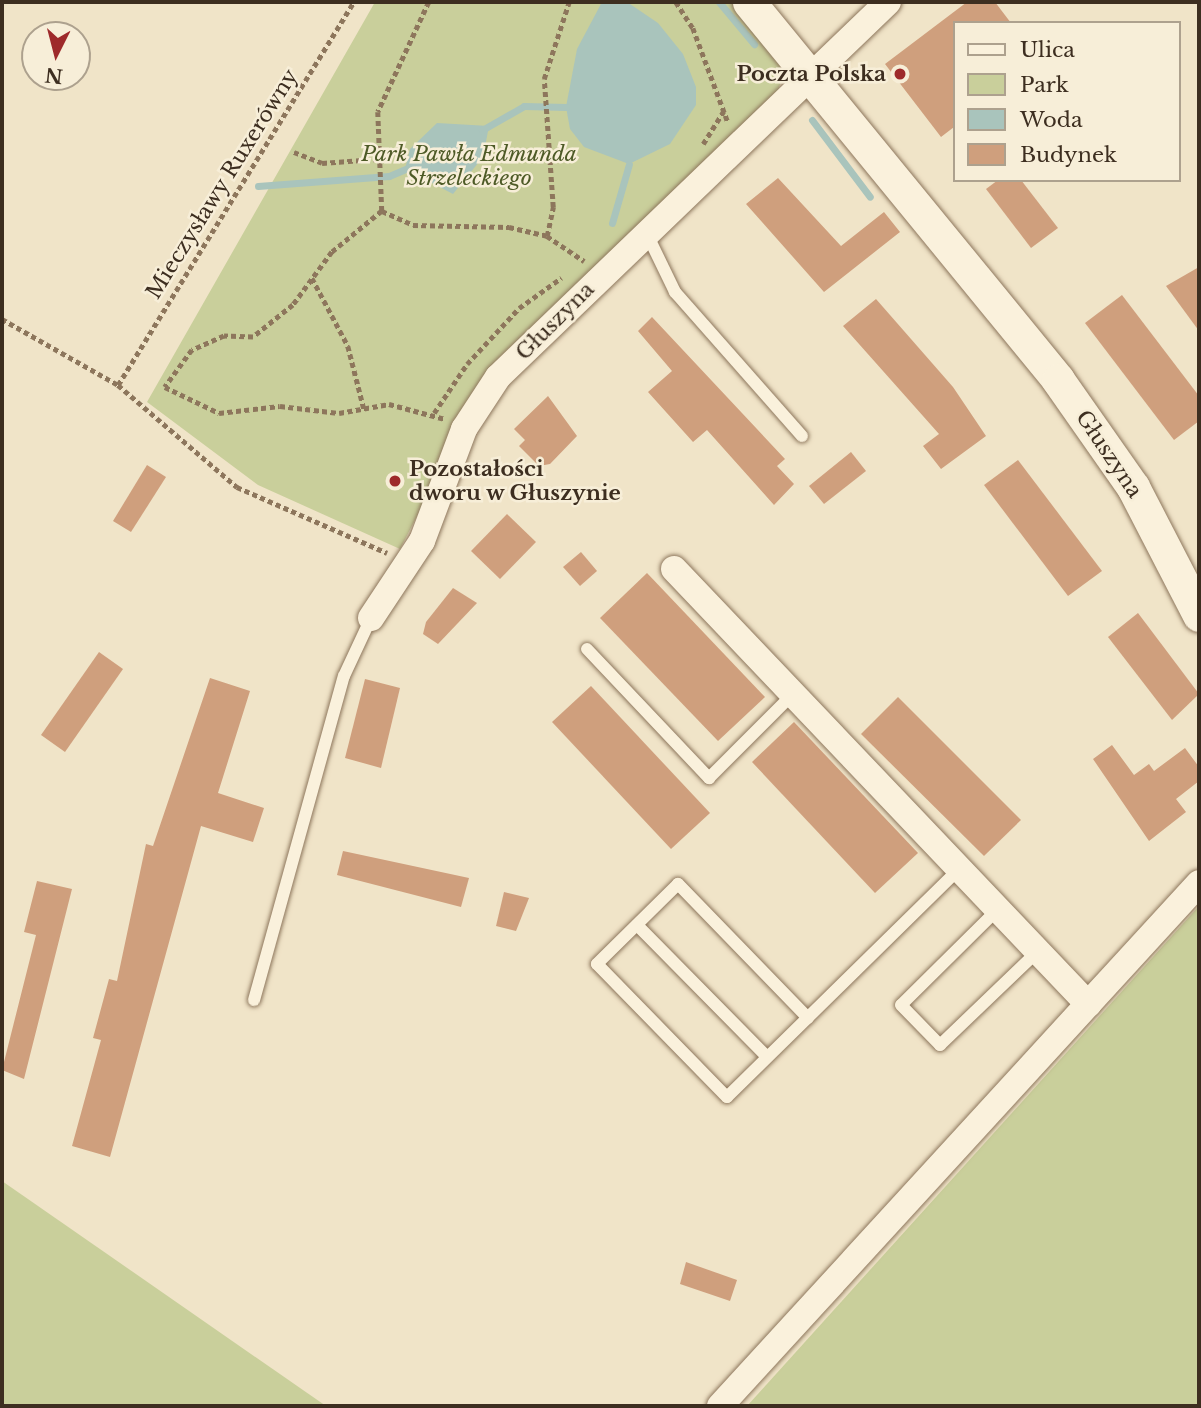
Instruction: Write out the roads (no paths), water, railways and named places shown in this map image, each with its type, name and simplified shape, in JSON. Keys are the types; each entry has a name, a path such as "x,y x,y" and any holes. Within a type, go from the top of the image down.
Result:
{"street":[{"name":"Głuszyna","path":"749,2 1066,390 1133,488 1198,606"},
{"path":"813,79 887,2"},
{"name":"Głuszyna","path":"371,618 408,562 464,429 498,377 592,270 646,232 737,145 813,79"},
{"path":"674,569 1088,1004"},
{"path":"720,1406 1197,888"}],"lane":[{"path":"646,232 675,292 802,436"},
{"path":"254,1000 344,676 371,618"},
{"path":"587,649 709,778 793,694"},
{"path":"808,1017 678,884 597,964 726,1097 808,1017 959,869"},
{"path":"998,909 901,1005 940,1045 1038,951"},
{"path":"637,925 767,1057"}],"water":[{"path":"602,2 627,2 658,23 683,54 696,87 696,105 670,144 629,164 584,147 570,129 566,107 577,49"},
{"path":"437,123 489,126 483,157 453,194 405,169 410,149"}],"waterway":[{"path":"719,2 754,44"},
{"path":"482,130 524,106 566,107"},
{"path":"812,120 870,197"},
{"path":"612,223 629,164"},
{"path":"258,186 389,176 412,166"}],"place":[{"name":"Poczta Polska","path":"900,74"},
{"name":"Pozostałości dworu w Głuszynie","path":"395,481"}],"park label":[{"name":"Park Pawła Edmunda Strzeleckiego","path":"469,166"}]}
